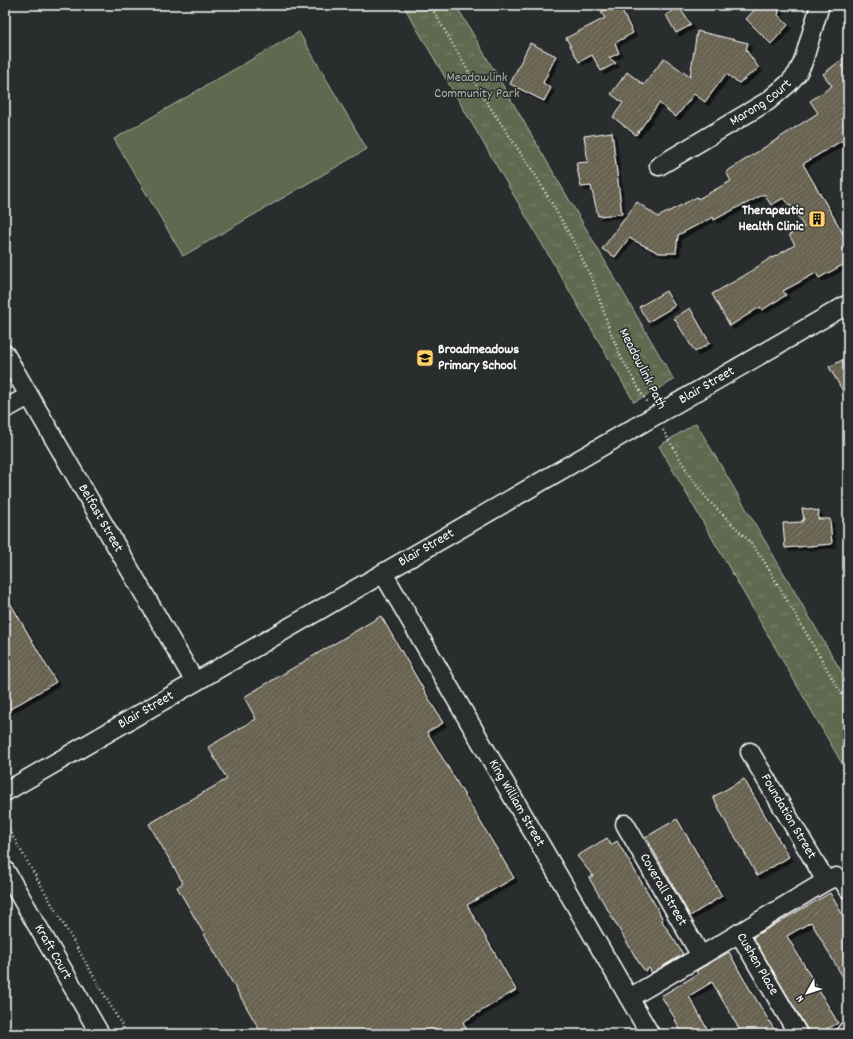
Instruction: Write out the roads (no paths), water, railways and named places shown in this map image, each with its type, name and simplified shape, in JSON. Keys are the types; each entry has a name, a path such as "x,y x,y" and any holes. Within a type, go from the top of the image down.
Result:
{"street":[{"name":"Marong Court","path":"659,166 768,102 788,84 797,74 803,62 820,5"},
{"name":"Blair Street","path":"5,792 848,304"},
{"name":"Belfast Street","path":"5,354 195,682"},
{"path":"5,410 29,396"},
{"name":"King William Street","path":"383,573 650,1034"},
{"name":"Foundation Street","path":"750,752 826,881"},
{"name":"Coverall Street","path":"625,824 701,956"},
{"name":"Kraft Court","path":"5,870 100,1034"},
{"path":"739,933 826,881 836,877 843,881 848,889"},
{"name":"Cushen Place","path":"629,998 739,933 798,1034"},
{"path":"845,1034 848,1030"}],"place":[{"name":"Therapeutic Health Clinic","path":"817,219"},
{"name":"Broadmeadows Primary School","path":"425,358"}],"park label":[{"name":"Meadowlink Community Park","path":"477,86"}]}
